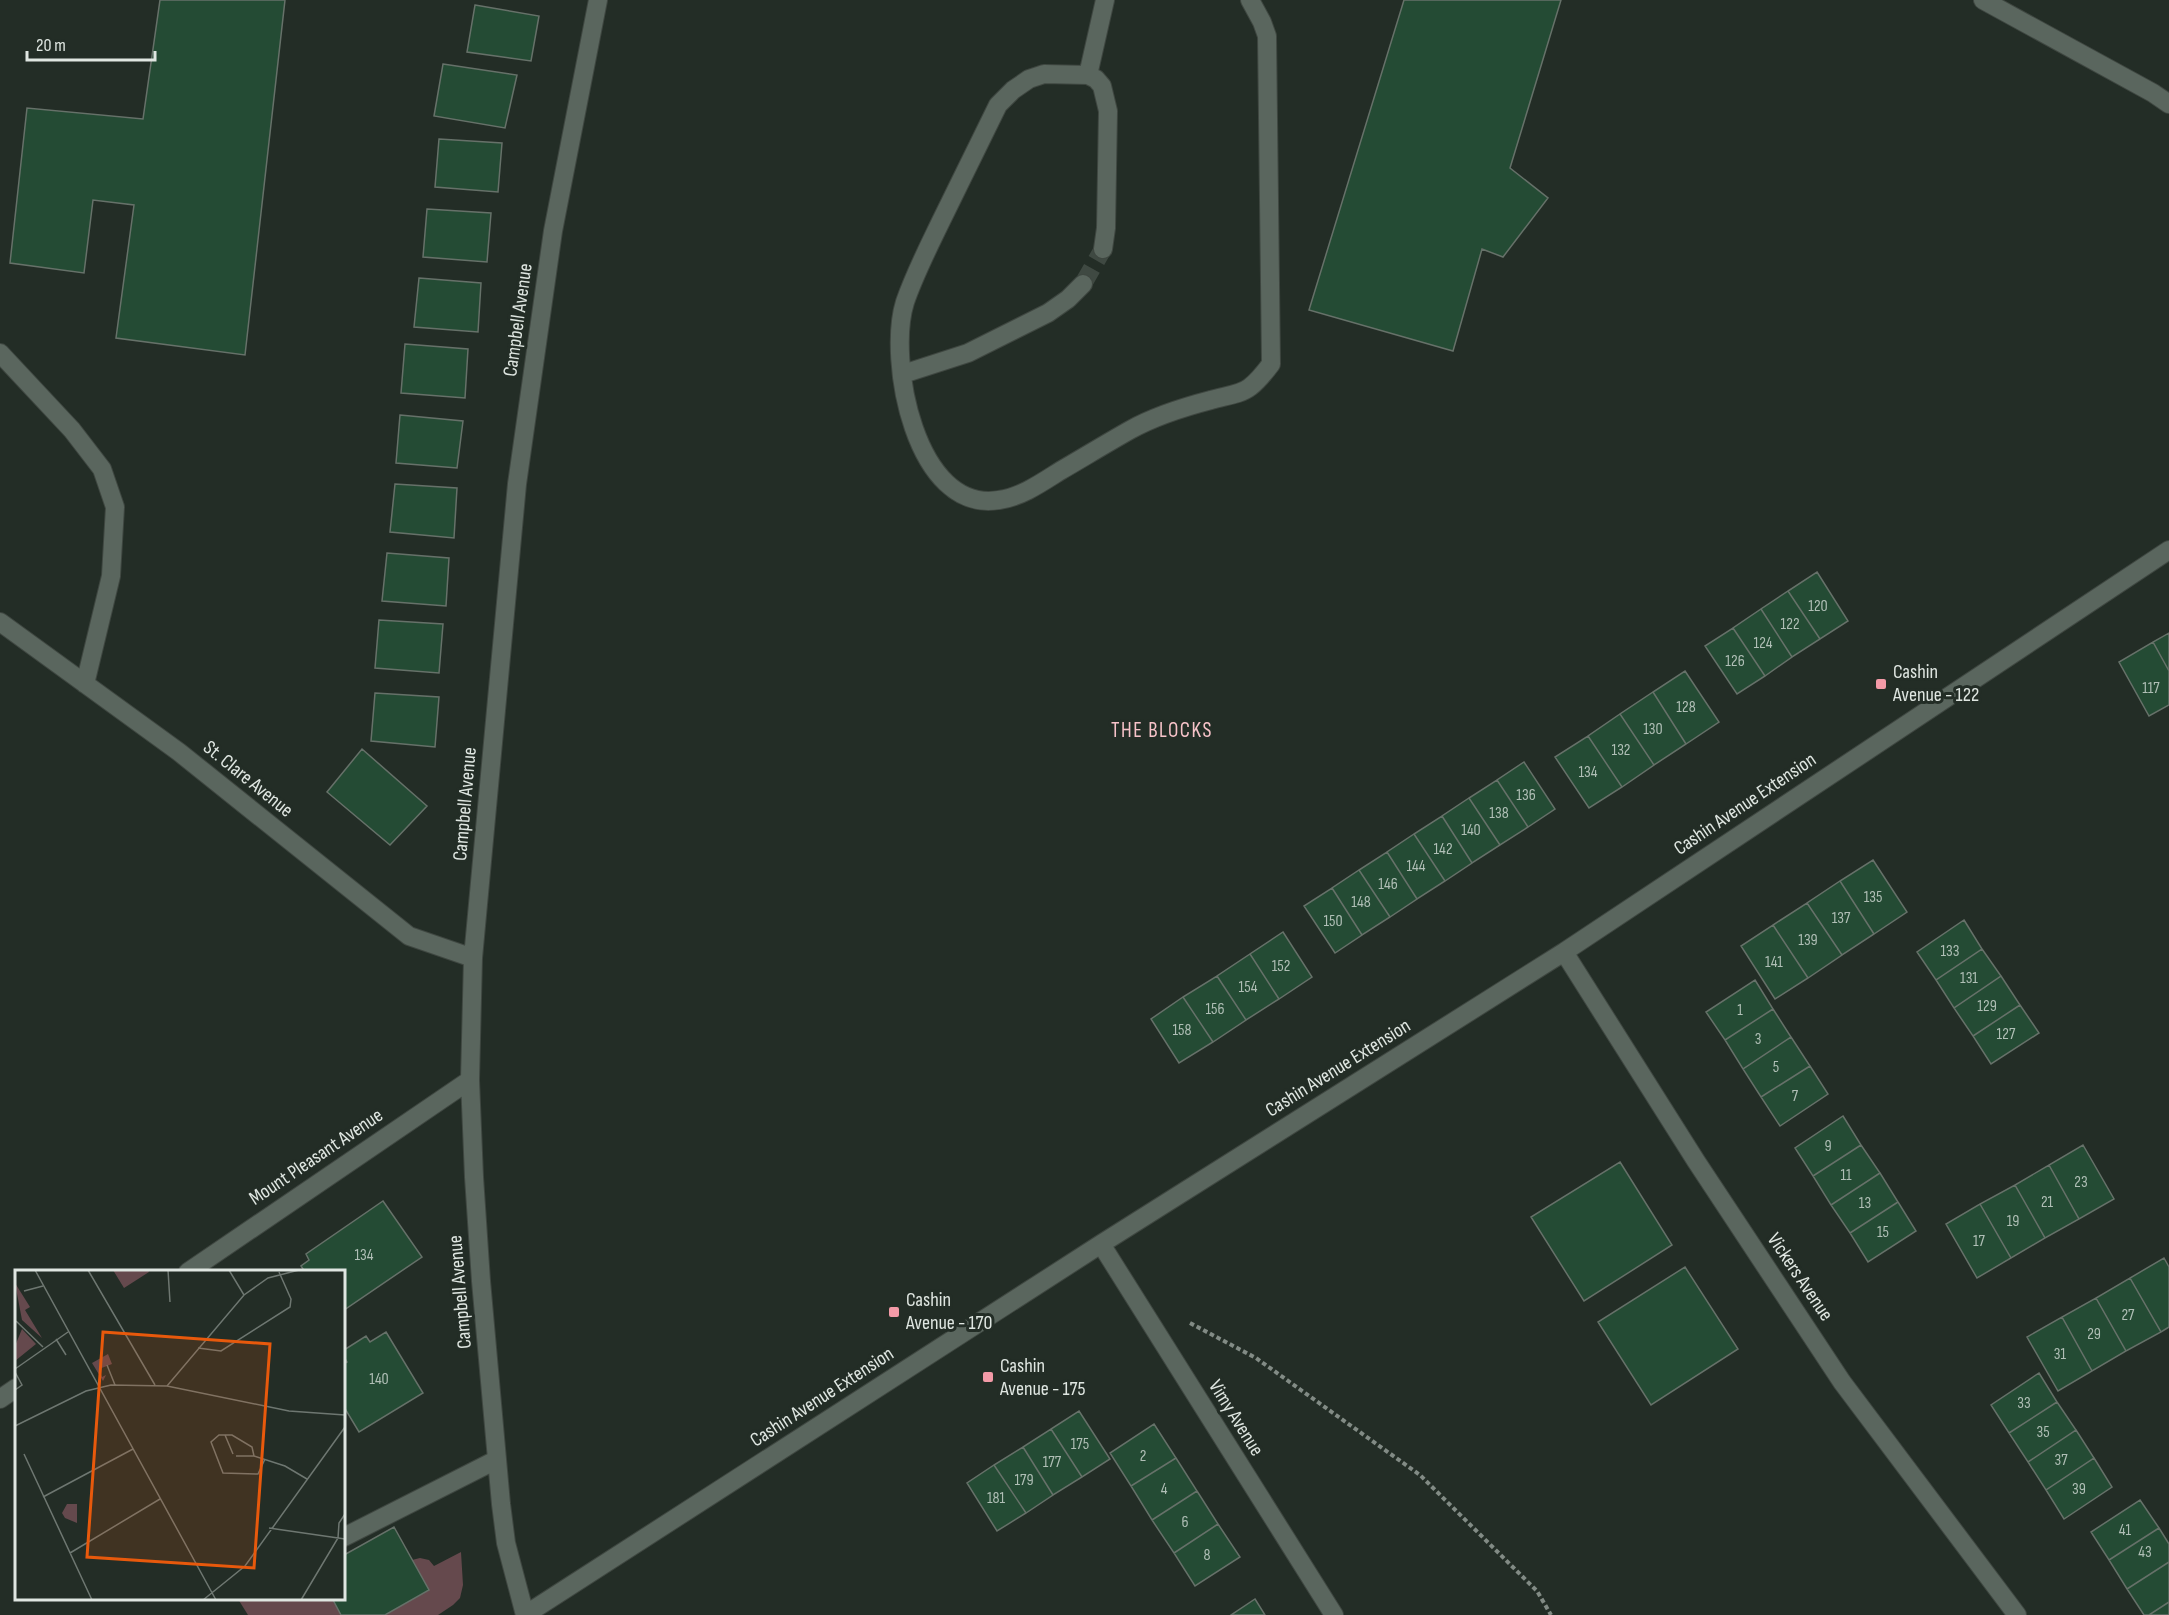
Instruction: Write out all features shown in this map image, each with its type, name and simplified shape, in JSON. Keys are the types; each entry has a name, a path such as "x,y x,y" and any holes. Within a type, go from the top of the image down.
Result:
{"street":[{"name":"Campbell Avenue","path":"525,1615 506,1543 496,1460 474,1177 470,1080 473,958 519,472 553,231 598,0"},
{"path":"1088,75 1105,0"},
{"path":"1103,249 1106,228 1108,111 1102,86 1088,75 1044,74 1029,79 1013,90 998,105 922,261 905,304 900,334 904,389 912,424 923,450 940,478 958,492 977,500 999,500 1027,491 1134,428 1158,417 1248,389 1271,364 1267,36 1250,0"},
{"path":"1983,0 2169,104"},
{"path":"903,374 968,352 1028,323 1068,299 1083,284"},
{"path":"0,353 72,430 102,469 115,507 111,576 86,684"},
{"name":"Cashin Avenue Extension","path":"525,1615 1101,1244 1564,952 2169,550"},
{"name":"St. Clare Avenue","path":"0,622 179,752 409,936 473,958"},
{"name":"Vickers Avenue","path":"1564,952 1696,1161 1842,1382 2017,1615"},
{"name":"Mount Pleasant Avenue","path":"191,1270 470,1080"},
{"name":"Vimy Avenue","path":"1101,1244 1334,1615"},
{"path":"0,1399 15,1389"},
{"path":"345,1536 496,1460"}],"path":[{"path":"1183,1319 1256,1358 1420,1475 1537,1591 1551,1615"}],"shaded area":[{"path":"461,1552 463,1585 460,1598 453,1605 438,1615 385,1615 429,1590 412,1560 420,1558 429,1560 434,1566"},
{"path":"239,1600 333,1600 341,1615 248,1615"}],"building":[{"path":"160,0 285,0 245,355 116,338 134,205 93,200 84,273 10,263 27,108 143,119"},
{"path":"1404,0 1561,0 1510,168 1548,198 1503,257 1482,249 1453,351 1309,310"},
{"path":"475,5 539,16 531,61 467,52"},
{"path":"443,64 517,75 505,128 434,116"},
{"path":"439,139 502,143 498,192 435,187"},
{"path":"427,209 491,213 487,262 423,257"},
{"path":"419,278 481,283 478,332 414,327"},
{"path":"405,344 468,349 465,398 401,393"},
{"path":"400,415 463,421 457,468 396,463"},
{"path":"395,484 457,488 454,538 390,532"},
{"path":"387,553 449,558 446,606 382,601"},
{"path":"1817,572 1848,621 1820,639 1788,591"},
{"path":"1788,591 1820,639 1792,657 1761,609"},
{"path":"1761,609 1792,657 1765,676 1733,628"},
{"path":"379,620 443,624 439,673 375,668"},
{"path":"1733,628 1765,676 1737,694 1705,646"},
{"path":"2169,633 2169,671 2153,642"},
{"path":"2153,642 2169,671 2169,705 2149,716 2119,662"},
{"path":"1685,671 1719,722 1686,744 1653,692"},
{"path":"1653,692 1686,744 1654,765 1620,714"},
{"path":"375,693 439,697 435,747 371,741"},
{"path":"1620,714 1654,765 1622,787 1588,736"},
{"path":"1588,736 1622,787 1589,808 1555,757"},
{"path":"362,749 427,806 390,845 327,792"},
{"path":"1524,762 1555,809 1528,827 1497,780"},
{"path":"1497,780 1528,827 1500,845 1469,798"},
{"path":"1469,798 1500,845 1472,863 1442,816"},
{"path":"1442,816 1472,863 1445,881 1414,834"},
{"path":"1414,834 1445,881 1417,899 1387,852"},
{"path":"1387,852 1417,899 1390,917 1359,870"},
{"path":"1873,860 1907,912 1874,934 1840,881"},
{"path":"1359,870 1390,917 1362,935 1332,888"},
{"path":"1840,881 1874,934 1842,955 1807,903"},
{"path":"1332,888 1362,935 1335,953 1304,906"},
{"path":"1807,903 1842,955 1808,978 1773,925"},
{"path":"1964,920 1982,949 1936,980 1917,952"},
{"path":"1773,925 1808,978 1775,999 1741,946"},
{"path":"1283,932 1312,977 1279,999 1250,954"},
{"path":"1982,949 2001,976 1954,1008 1936,980"},
{"path":"1250,954 1279,999 1246,1020 1217,976"},
{"path":"1217,976 1246,1020 1213,1042 1183,997"},
{"path":"2001,976 2020,1005 1973,1036 1954,1008"},
{"path":"1755,980 1773,1009 1725,1040 1706,1012"},
{"path":"1183,997 1213,1042 1179,1063 1151,1019"},
{"path":"2020,1005 2039,1033 1991,1064 1973,1036"},
{"path":"1773,1009 1791,1037 1743,1069 1725,1040"},
{"path":"1791,1037 1810,1066 1761,1097 1743,1069"},
{"path":"1810,1066 1828,1094 1780,1126 1761,1097"},
{"path":"1843,1116 1861,1145 1813,1176 1795,1148"},
{"path":"1861,1145 1880,1173 1831,1205 1813,1176"},
{"path":"2083,1145 2114,1199 2079,1219 2049,1165"},
{"path":"1620,1162 1672,1245 1584,1301 1531,1217"},
{"path":"2049,1165 2079,1219 2045,1238 2015,1185"},
{"path":"1880,1173 1898,1202 1850,1233 1831,1205"},
{"path":"2015,1185 2045,1238 2011,1258 1980,1204"},
{"path":"383,1201 422,1257 345,1309 345,1270 304,1270 301,1266 309,1260 306,1254"},
{"path":"1898,1202 1916,1231 1868,1262 1850,1233"},
{"path":"1980,1204 2011,1258 1977,1278 1946,1224"},
{"path":"2164,1258 2169,1267 2169,1327 2161,1332 2130,1278"},
{"path":"1685,1267 1738,1349 1651,1405 1598,1322"},
{"path":"2130,1278 2161,1332 2126,1351 2096,1298"},
{"path":"2096,1298 2126,1351 2092,1371 2062,1317"},
{"path":"2062,1317 2092,1371 2058,1391 2027,1337"},
{"path":"386,1332 423,1393 359,1432 345,1409 345,1363 347,1362 345,1349 366,1336 370,1342"},
{"path":"2039,1373 2057,1402 2009,1433 1991,1405"},
{"path":"2057,1402 2076,1430 2028,1462 2009,1433"},
{"path":"1079,1411 1110,1459 1082,1477 1051,1429"},
{"path":"1154,1424 1176,1458 1131,1486 1110,1453"},
{"path":"1051,1429 1082,1477 1053,1495 1023,1447"},
{"path":"2076,1430 2094,1458 2046,1490 2028,1462"},
{"path":"1023,1447 1053,1495 1026,1513 994,1465"},
{"path":"1176,1458 1197,1491 1152,1520 1131,1486"},
{"path":"2094,1458 2112,1487 2064,1519 2046,1490"},
{"path":"994,1465 1026,1513 997,1531 967,1483"},
{"path":"1197,1491 1218,1524 1174,1553 1152,1520"},
{"path":"2140,1500 2159,1528 2109,1560 2091,1532"},
{"path":"1218,1524 1240,1557 1195,1586 1174,1553"},
{"path":"394,1527 429,1590 385,1615 341,1615 333,1600 345,1600 345,1554"},
{"path":"2159,1528 2169,1544 2169,1562 2127,1589 2109,1560"},
{"path":"2169,1562 2169,1602 2149,1615 2144,1615 2127,1589"},
{"path":"1255,1599 1265,1615 1231,1615"},
{"path":"2169,1602 2169,1615 2149,1615"}],"tunnel":[{"path":"1083,284 1103,249"}],"place":[{"name":"Cashin Avenue - 122","path":"1881,684"},
{"name":"Cashin Avenue - 170","path":"894,1312"},
{"name":"Cashin Avenue - 175","path":"988,1377"}],"district":[{"name":"THE BLOCKS","path":"1162,730"}]}
